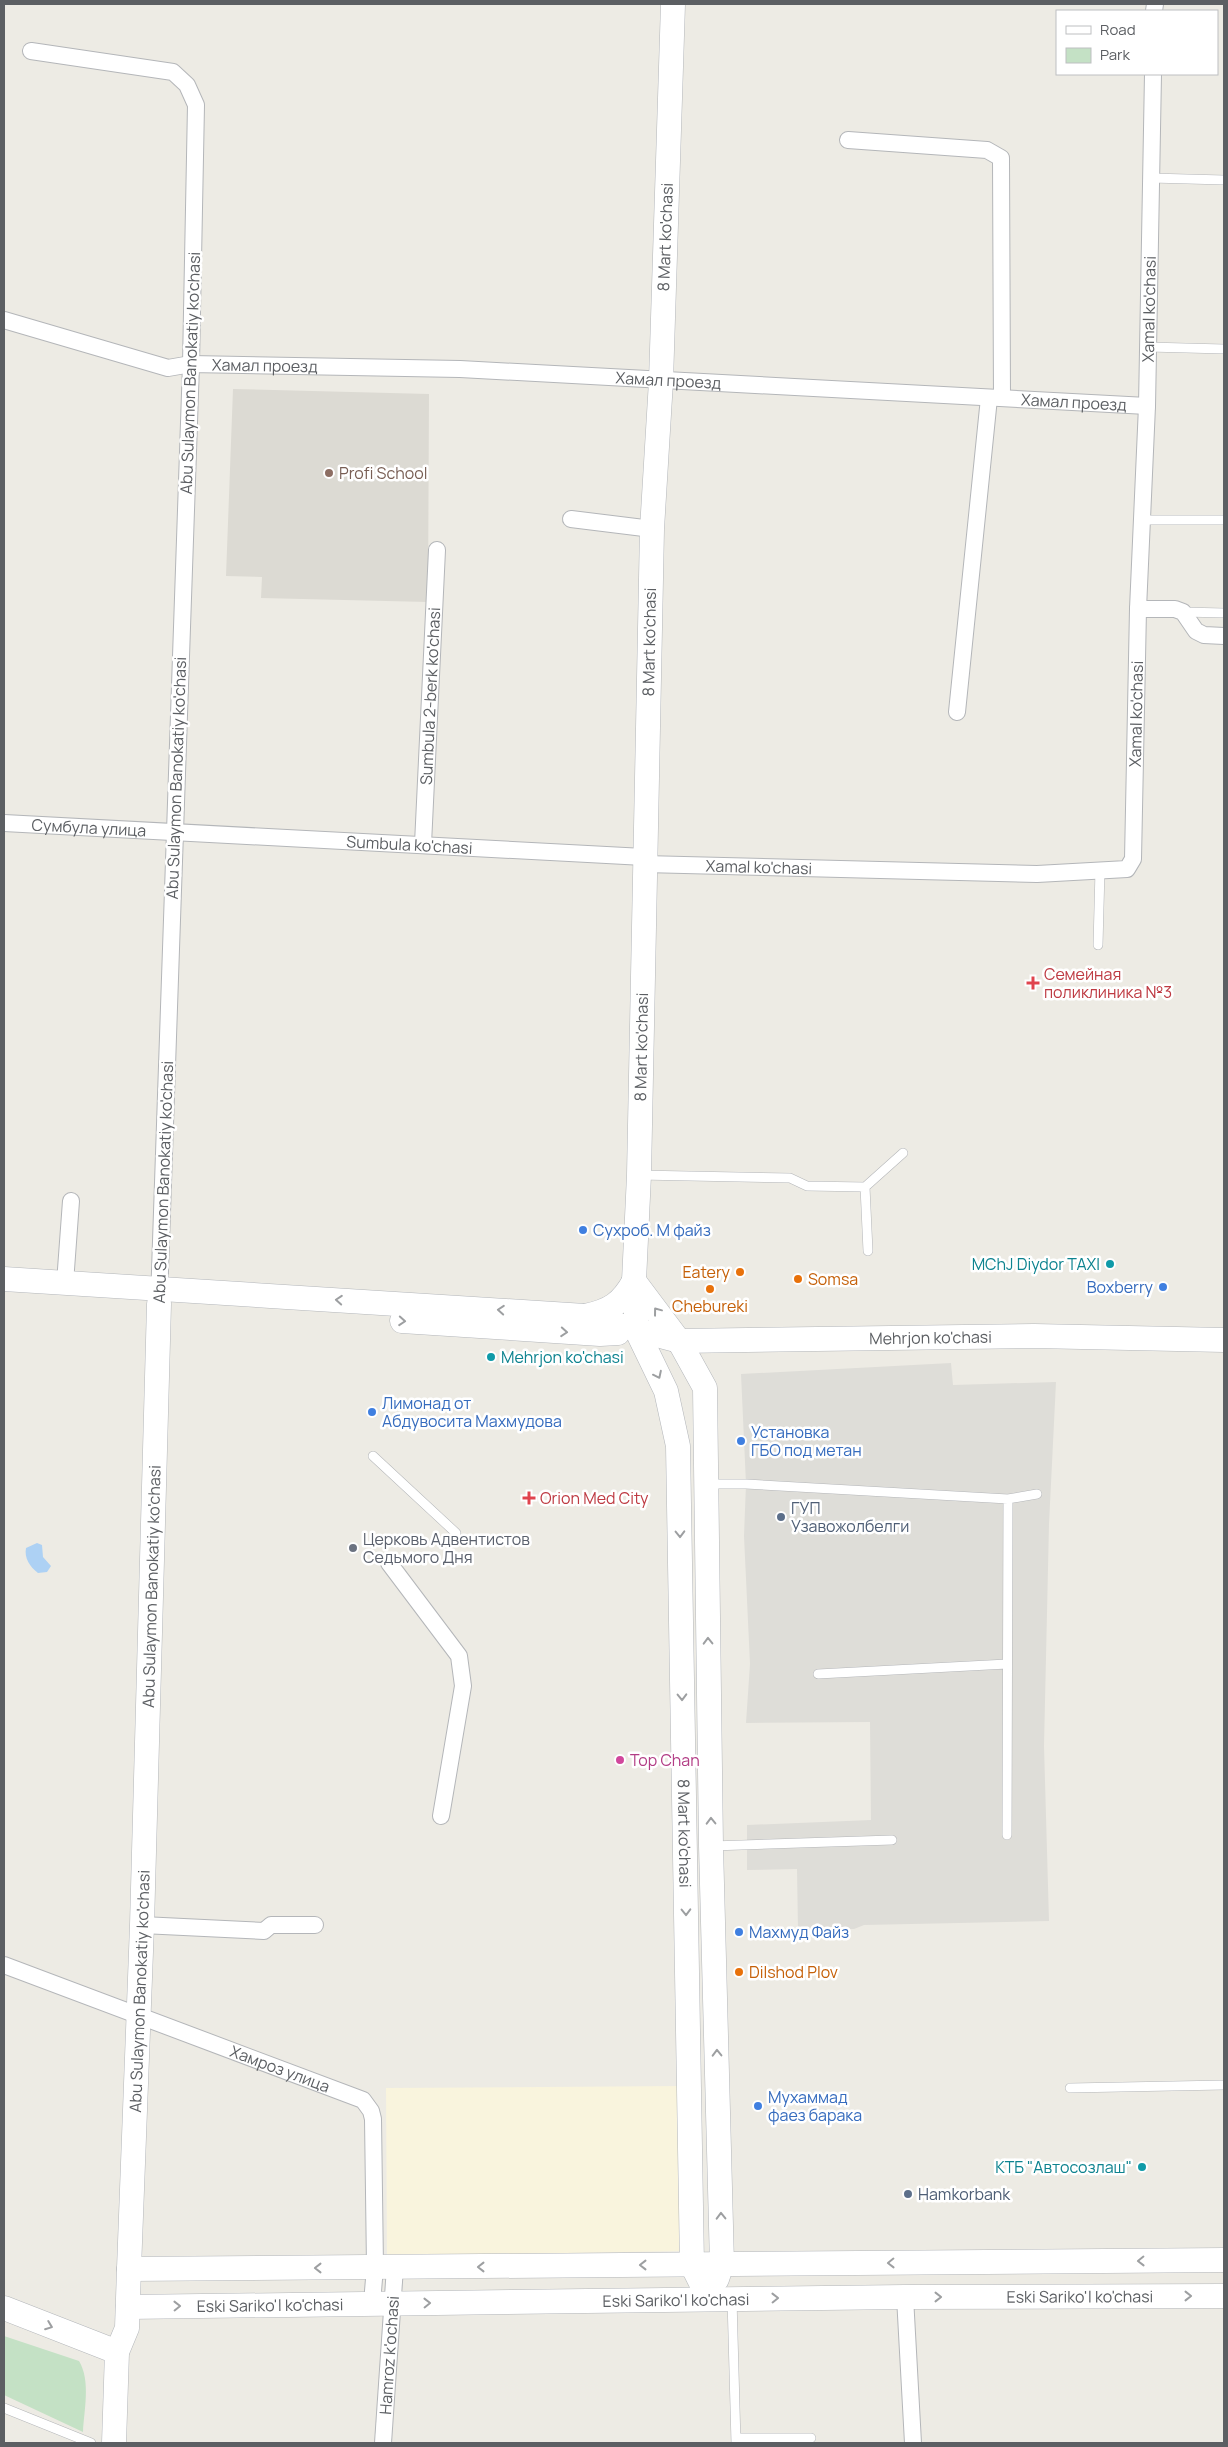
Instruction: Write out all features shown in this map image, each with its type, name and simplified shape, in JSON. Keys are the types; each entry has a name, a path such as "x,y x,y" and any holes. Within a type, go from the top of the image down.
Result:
{"street":[{"name":"8 Mart ko'chasi","path":"673,4 661,381 652,528 634,1281 637,1331 666,1391 678,1446 692,2265 721,2299"},
{"name":"Abu Sulaymon Banokatiy ko'chasi","path":"31,51 173,72 187,85 196,105 191,364 159,1297 139,2017 127,2328 117,2352 114,2443"},
{"name":"Xamal ko'chasi","path":"644,861 1037,874 1127,869 1133,859 1138,609 1147,406 1153,75"},
{"path":"848,140 987,150 1001,158 996,398 957,712"},
{"name":"Хамал проезд","path":"4,320 168,368 191,364 460,369 1147,406"},
{"path":"571,518 652,528"},
{"name":"Sumbula 2-berk ko'chasi","path":"423,844 438,550"},
{"path":"1138,609 1175,609 1183,612 1196,631 1204,635 1224,636"},
{"name":"Сумбула улица","path":"4,823 174,834"},
{"name":"Sumbula ko'chasi","path":"174,834 423,844 644,861"},
{"path":"65,1283 71,1200"},
{"name":"Mehrjon ko'chasi","path":"4,1279 65,1283 159,1297 600,1334 637,1331"},
{"name":"8 Mart ko'chasi","path":"634,1281 680,1341 705,1388 711,1846 722,2264"},
{"path":"585,1316 600,1313 614,1306 626,1296 634,1281"},
{"name":"Mehrjon ko'chasi","path":"4,1294 159,1297 585,1316 680,1341 1034,1336 1224,1340"},
{"path":"705,1388 705,1371 710,1357 742,1341"},
{"path":"389,1564 459,1656 462,1668 462,1686 441,1816"},
{"path":"142,1924 238,1931 264,1931 271,1924 315,1926"},
{"name":"Хамроз улица","path":"4,1965 139,2017 358,2097 367,2105 373,2119 385,2267"},
{"path":"130,2269 1224,2260"},
{"path":"721,2299 722,2264"},
{"name":"Hamroz k'ochasi","path":"383,2443 382,2303 385,2267"},
{"name":"Eski Sariko'l ko'chasi","path":"128,2307 905,2297 1224,2296"},
{"path":"905,2297 913,2443"},
{"path":"4,2308 117,2352"}],"lane":[{"path":"1151,178 1224,180"},
{"path":"1148,347 1224,349"},
{"path":"1142,520 1224,520"},
{"path":"1183,612 1224,613"},
{"path":"1098,944 1100,870"},
{"path":"638,1175 790,1178 807,1186 865,1187 903,1153"},
{"path":"865,1187 868,1251"},
{"path":"373,1456 456,1534"},
{"path":"706,1484 746,1484 1008,1499 1037,1494"},
{"path":"1007,1835 1008,1499"},
{"path":"818,1674 1007,1664"},
{"path":"711,1846 892,1840"},
{"path":"1070,2088 1224,2085"},
{"path":"721,2299 736,2441 811,2438"},
{"path":"4,2408 91,2443"}],"shaded area":[{"name":"Profi School","path":"233,389 429,394 428,602 261,598 262,577 226,576"},
{"path":"951,1363 953,1385 1056,1382 1049,1524 1044,1746 1049,1921 864,1925 854,1929 798,1930 797,1869 747,1870 747,1825 871,1820 870,1722 746,1723 750,1664 744,1536 746,1484 741,1374"},
{"path":"682,2086 683,2251 387,2256 386,2088"}],"green space":[{"path":"4,2336 79,2361 83,2369 86,2386 83,2432 4,2395"}],"water":[{"path":"37,1543 42,1545 43,1557 51,1566 47,1572 38,1573 32,1568 27,1559 26,1548"}],"place":[{"name":"Profi School","path":"329,473"},
{"name":"Семейная поликлиника №3","path":"1033,983"},
{"name":"Сухроб. М файз","path":"583,1230"},
{"name":"MChJ Diydor TAXI","path":"1110,1264"},
{"name":"Eatery","path":"740,1272"},
{"name":"Somsa","path":"798,1279"},
{"name":"Boxberry","path":"1163,1287"},
{"name":"Chebureki","path":"710,1289"},
{"name":"Mehrjon ko'chasi","path":"491,1357"},
{"name":"Лимонад от Абдувосита Махмудова","path":"372,1412"},
{"name":"Установка ГБО под метан","path":"741,1441"},
{"name":"Orion Med City","path":"529,1498"},
{"name":"ГУП Узавожолбелги","path":"781,1517"},
{"name":"Церковь Адвентистов Седьмого Дня","path":"353,1548"},
{"name":"Top Chan","path":"620,1760"},
{"name":"Махмуд Файз","path":"739,1932"},
{"name":"Dilshod Plov","path":"739,1972"},
{"name":"Мухаммад фаез барака","path":"758,2106"},
{"name":"КТБ \"Автосозлаш\"","path":"1142,2167"},
{"name":"Hamkorbank","path":"908,2194"}]}
